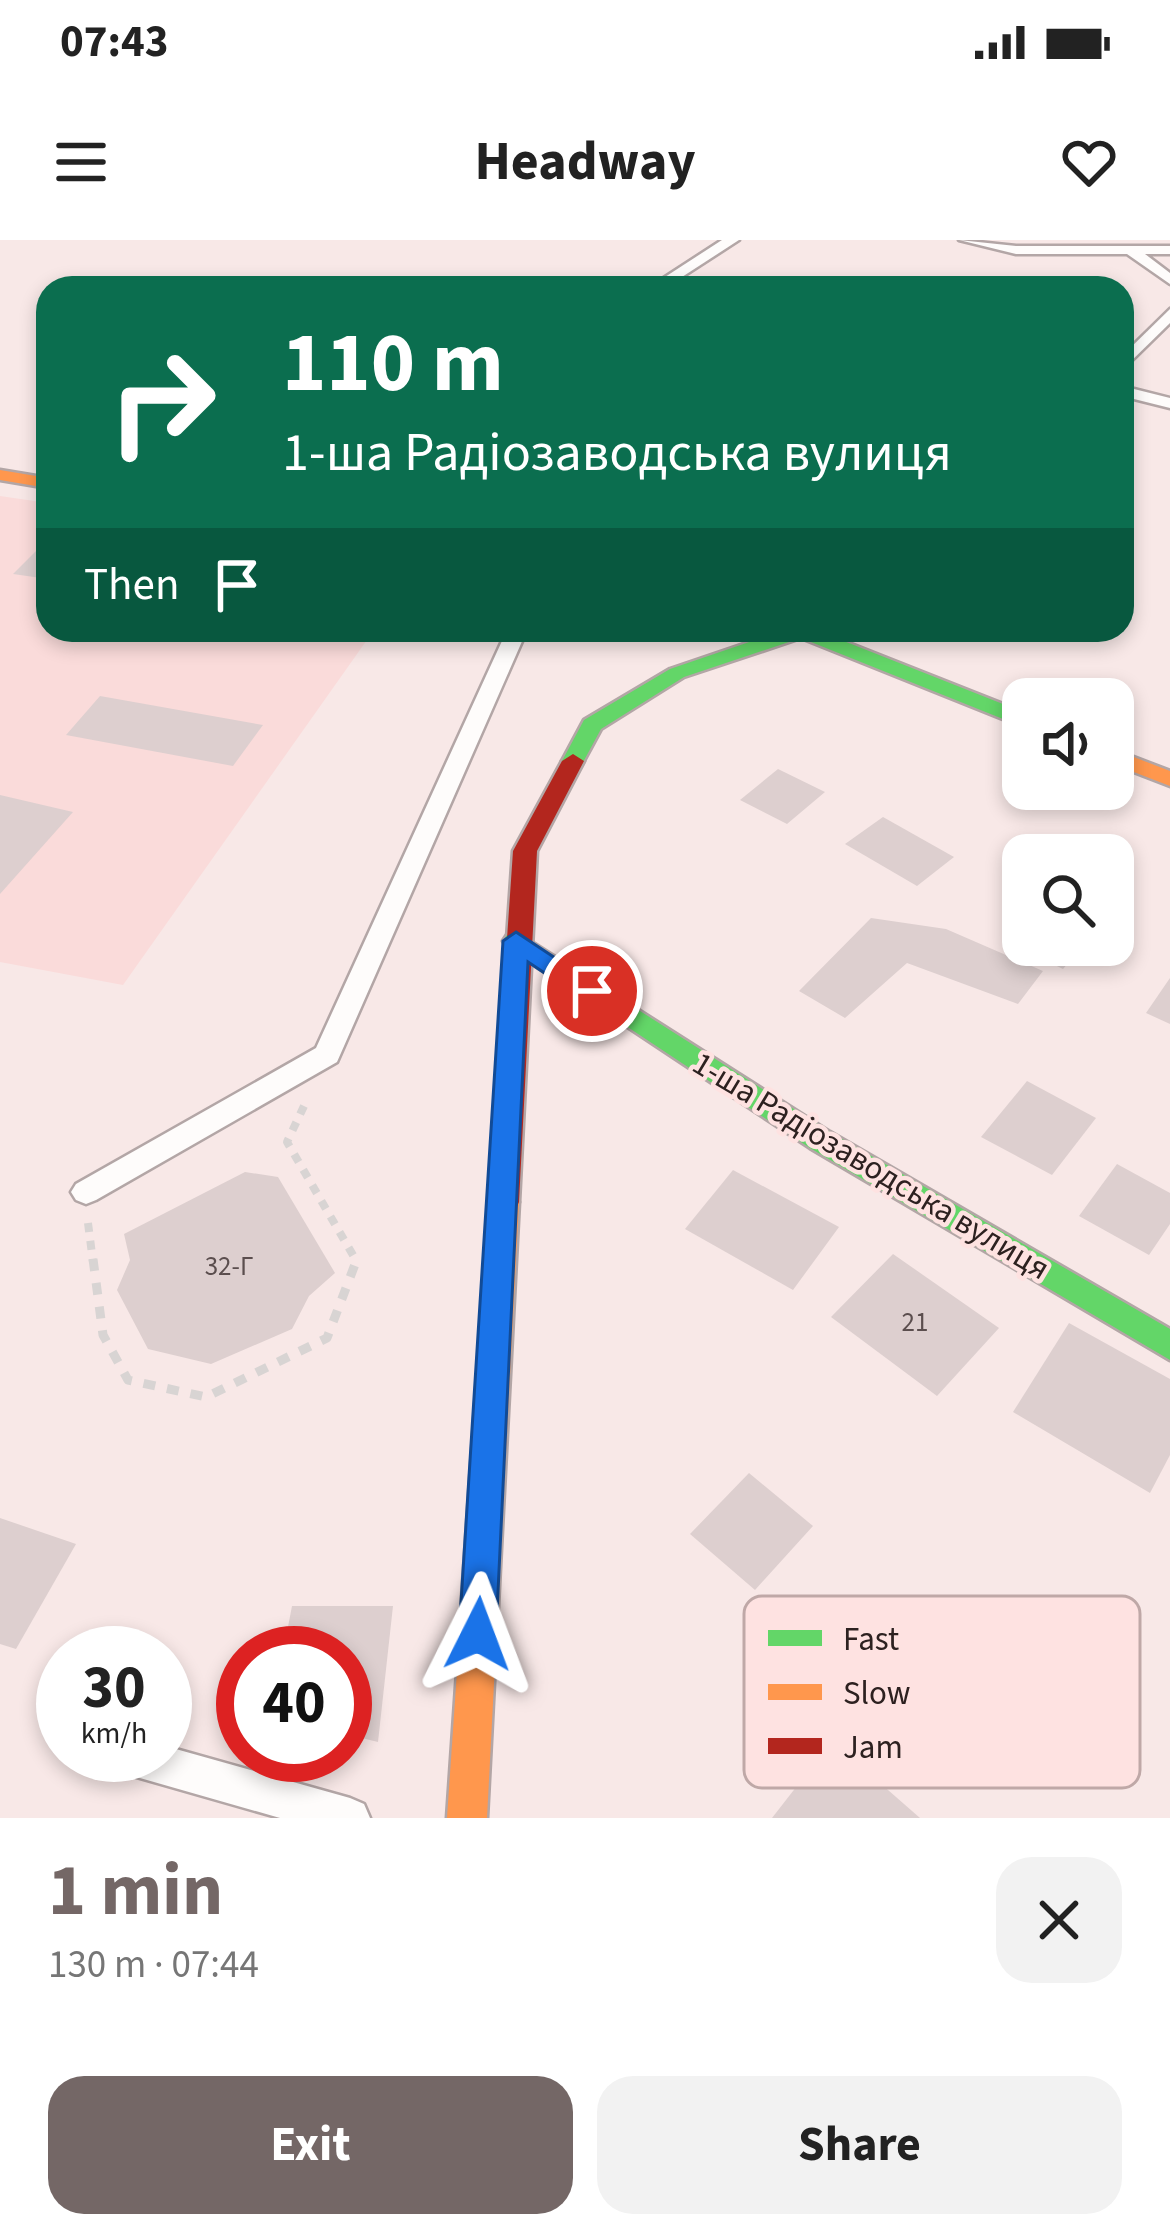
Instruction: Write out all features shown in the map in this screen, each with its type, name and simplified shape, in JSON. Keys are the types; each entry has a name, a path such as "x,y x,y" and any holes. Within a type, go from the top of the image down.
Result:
{"street":[{"path":"0,475 36,481"},
{"path":"467,1818 524,851 592,725 676,673 766,642"},
{"path":"831,642 1002,711"},
{"path":"1134,764 1170,779"},
{"name":"1-ша Радіозаводська вулиця","path":"516,941 820,1140 1170,1346"}],"lane":[{"path":"674,276 733,240"},
{"path":"966,240 1016,250 1071,245 1170,250"},
{"path":"1130,250 1170,280"},
{"path":"1134,352 1170,314"},
{"path":"1134,394 1170,404"},
{"path":"86,1192 327,1055 512,642"},
{"path":"192,1774 350,1818"}],"path":[{"path":"86,1192 90,1265 103,1335 128,1380 206,1397 327,1338 358,1260 287,1142 327,1055"}],"shaded area":[{"path":"0,496 36,501 36,642 366,642 123,985 0,962"}],"building":[{"path":"36,551 36,577 13,574"},
{"path":"100,696 263,725 233,766 66,735"},
{"path":"778,769 825,792 787,824 740,800"},
{"path":"0,795 73,812 0,894"},
{"path":"883,817 954,857 917,886 845,844"},
{"path":"871,918 946,929 1002,953 1002,966 1043,971 1018,1004 907,963 845,1018 799,991"},
{"path":"1170,978 1170,1024 1146,1013"},
{"path":"1027,1081 1096,1118 1052,1175 981,1137"},
{"path":"1117,1164 1170,1193 1170,1224 1149,1255 1079,1216"},
{"path":"733,1170 839,1227 793,1290 685,1229"},
{"path":"245,1172 278,1177 335,1273 309,1296 292,1329 211,1364 148,1349 117,1290 130,1260 124,1234"},
{"path":"893,1254 999,1328 937,1396 831,1317"},
{"path":"1069,1323 1170,1379 1170,1455 1150,1493 1013,1412"},
{"path":"749,1473 813,1526 755,1590 690,1534"},
{"path":"0,1518 76,1544 16,1649 0,1644"},
{"path":"292,1606 393,1606 378,1742 372,1741 372,1626 288,1626"},
{"path":"795,1788 886,1788 920,1818 772,1818"}],"traffic: fast":[{"path":"573,761 592,725 677,673 769,642"},
{"path":"828,642 1002,712"},
{"path":"516,941 820,1140 1170,1346"}],"traffic: slow":[{"path":"0,475 36,481"},
{"path":"1134,764 1170,779"},
{"path":"467,1818 504,1202"}],"traffic: jam":[{"path":"504,1202 525,851 573,761"}],"route":[{"path":"478,1634 516,941 592,991"}]}
